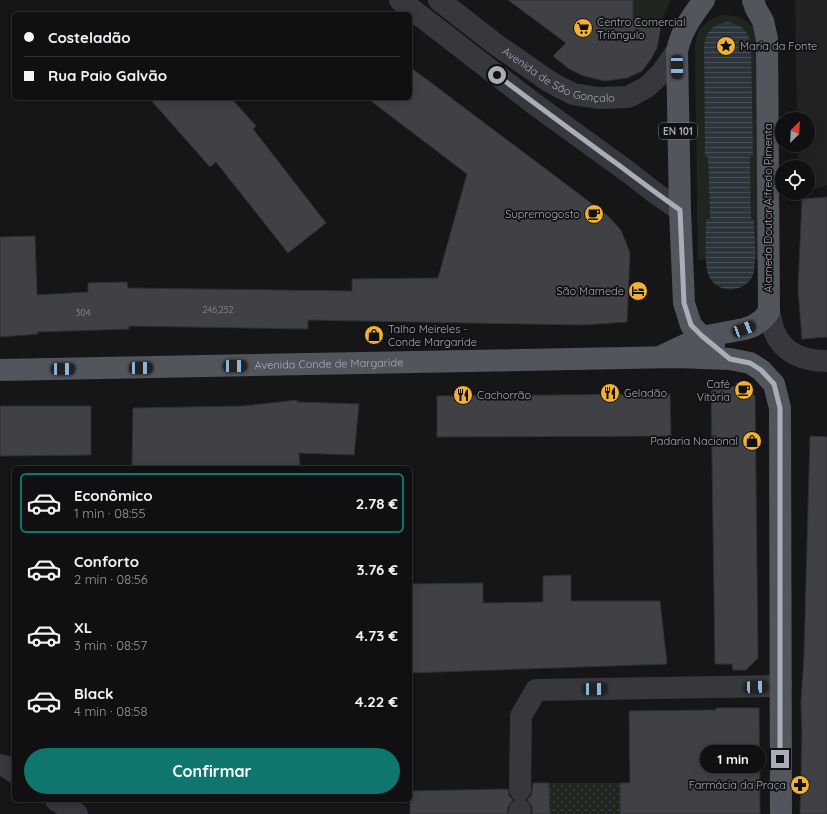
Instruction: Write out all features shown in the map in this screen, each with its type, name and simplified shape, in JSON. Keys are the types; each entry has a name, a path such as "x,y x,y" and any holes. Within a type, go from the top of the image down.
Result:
{"main road":[{"name":"EN 101","path":"704,0 686,25 679,40 677,51 680,210 684,303 691,325 702,336 730,359 750,363 761,370 774,384 780,408 780,814"},
{"name":"Alameda Doutor Alfredo Pimenta","path":"735,0 754,5 763,21 767,39 768,312"},
{"path":"702,336 744,329 753,326 762,320 768,312"},
{"name":"Avenida Conde de Margaride","path":"658,358 702,336"},
{"name":"Avenida Conde de Margaride","path":"0,370 676,357 730,359"}],"street":[{"path":"400,0 533,103 680,210"},
{"name":"Avenida de São Gonçalo","path":"439,0 501,48 550,82 573,94 598,98 628,97 647,87 662,72 677,51"},
{"path":"768,312 775,334 784,346 798,356 812,360 827,361"},
{"path":"520,805 520,716 536,690 781,686"},
{"path":"0,765 5,766 12,771"},
{"path":"59,802 77,814"}],"shaded area":[{"path":"633,0 671,0 662,21 633,20"},
{"path":"795,0 827,0 827,185 815,189 815,160 798,160 797,152 815,152 815,112 797,112"},
{"path":"721,15 743,19 751,25 758,35 763,259 755,260 754,220 751,220 750,156 753,156 704,47 705,156 708,156 710,219 706,219 706,260 698,260 695,47 702,26"},
{"path":"727,22 737,25 744,30 748,36 751,46 753,156 750,156 751,220 754,220 755,263 753,275 749,282 734,289 723,288 713,282 709,277 706,262 706,219 710,219 708,157 705,157 704,47 708,33 717,25"},
{"path":"549,783 620,783 620,814 550,814"}],"building":[{"path":"508,0 633,0 633,20 662,21 657,48 642,71 627,78 605,81 584,76 569,69 553,56 566,43"},
{"path":"412,69 607,215 621,230 630,253 627,322 583,325 308,320 308,329 129,326 129,329 38,332 38,334 0,337 0,237 35,236 37,295 88,292 88,283 127,282 128,288 352,291 352,279 438,278 467,174 370,100 412,100"},
{"path":"151,100 233,100 256,126 253,129 326,223 288,253 216,162 210,167"},
{"path":"827,197 827,337 802,339 798,289 802,200 815,200 815,198"},
{"path":"742,385 755,396 758,658 746,670 733,670 732,664 715,664 711,390"},
{"path":"670,394 671,436 437,437 437,396"},
{"path":"297,400 297,402 359,404 354,455 299,453 300,466 132,466 133,408 244,406"},
{"path":"0,406 91,406 91,455 0,456"},
{"path":"810,436 827,437 827,814 800,814 802,733 801,703 804,655"},
{"path":"571,575 571,601 660,601 667,664 412,673 412,584 483,583 483,603 543,602 543,576"},
{"path":"716,708 759,708 760,814 620,814 620,783 630,783 629,711 716,710"},
{"path":"533,783 549,783 550,814 532,814 532,806 527,800 531,796"},
{"path":"508,789 509,796 513,800 508,807 507,814 410,814 412,791"}],"place":[{"name":"Centro Comercial Triângulo","path":"583,28"},
{"name":"Maria da Fonte","path":"726,46"},
{"name":"Supremogosto","path":"594,214"},
{"name":"São Mamede","path":"638,291"},
{"name":"Talho Meireles - Conde Margaride","path":"374,335"},
{"name":"Café Vitória","path":"744,390"},
{"name":"Geladão","path":"610,393"},
{"name":"Cachorrão","path":"463,395"},
{"name":"Padaria Nacional","path":"752,441"},
{"name":"Farmácia da Praça","path":"800,785"}],"route":[{"path":"497,75 680,210 684,303 691,325 730,359 750,363 761,370 774,384 780,408 780,759"}]}
